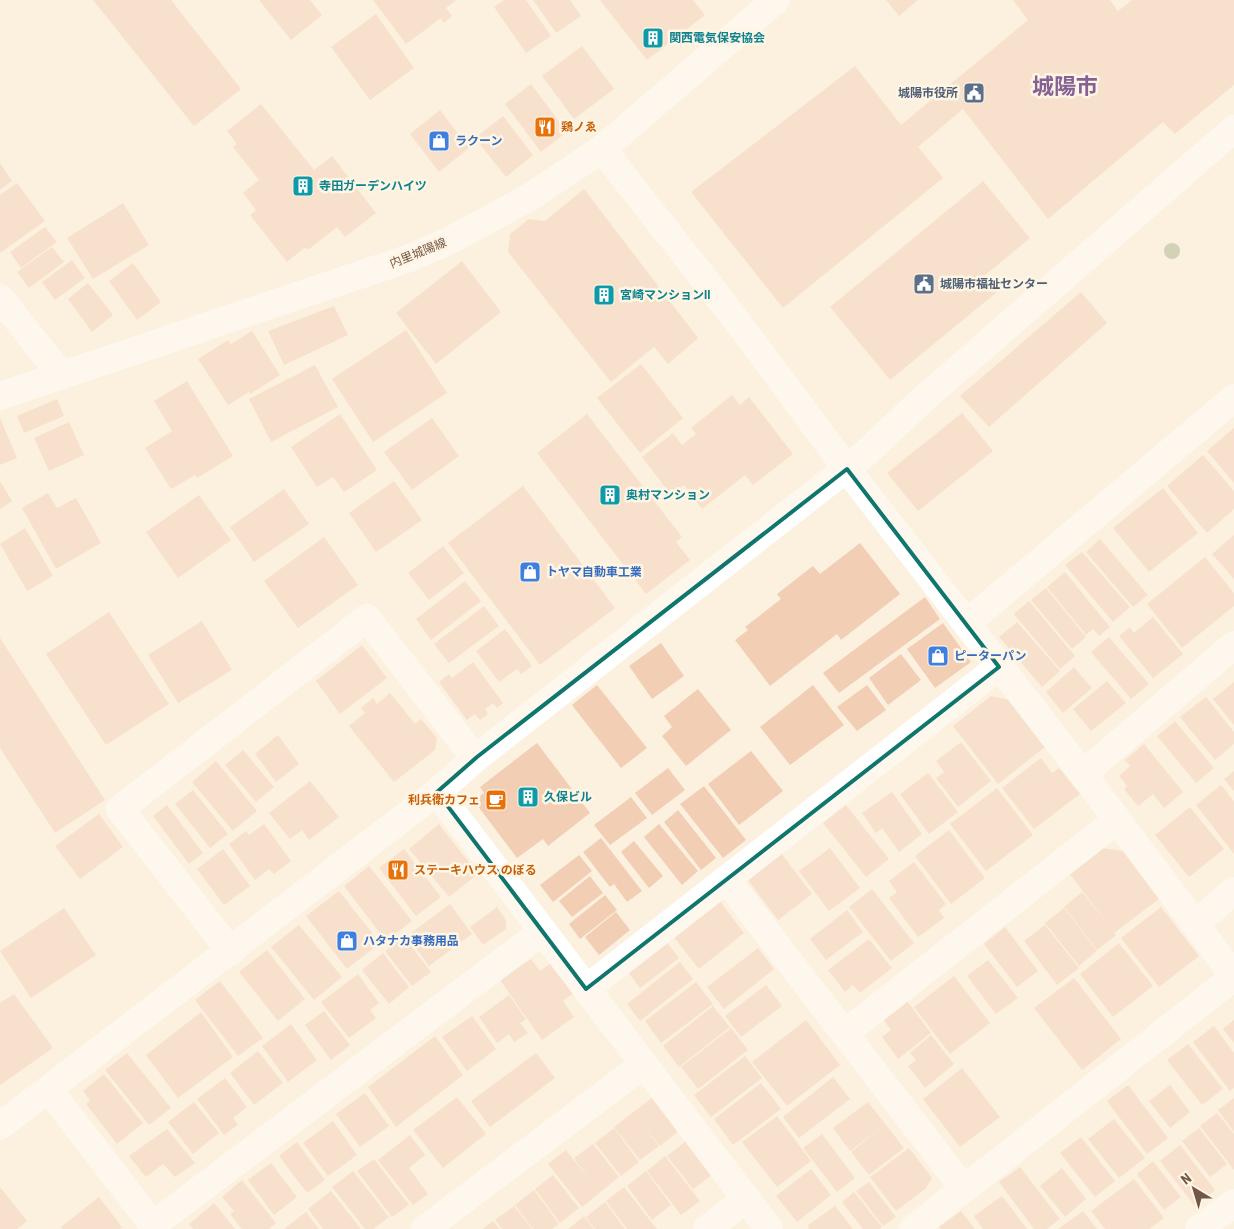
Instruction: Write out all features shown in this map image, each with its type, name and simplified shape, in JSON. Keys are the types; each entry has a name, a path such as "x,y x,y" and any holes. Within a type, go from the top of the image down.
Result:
{"street":[{"name":"内里城陽線","path":"0,396 407,259 451,240 530,196 602,149 776,0"},
{"path":"0,1126 231,952 438,792 477,757 847,468 1234,129"},
{"path":"602,149 734,317 847,468 968,623 999,668 1083,774 1234,976 913,1229"},
{"path":"0,298 62,376"},
{"path":"968,623 1234,398"},
{"path":"231,952 120,809 367,618 464,744 477,757"},
{"path":"1083,774 1234,645"},
{"path":"586,989 999,668"},
{"path":"438,792 769,1229"},
{"path":"845,1033 1117,820"},
{"path":"726,879 964,1190"},
{"path":"1195,924 1234,891"},
{"path":"50,1090 154,1227 543,931"},
{"path":"425,1229 643,1065"},
{"path":"707,1229 746,1199"},
{"path":"1200,1229 1234,1203"}],"highlighted area":[{"path":"847,469 999,667 586,989 437,792 477,757"}],"building":[{"path":"93,0 171,0 241,89 194,126"},
{"path":"259,0 310,0 322,15 291,40"},
{"path":"373,0 456,0 446,8 452,16 444,23 441,18 406,44"},
{"path":"504,0 526,0 551,36 526,53 494,7"},
{"path":"533,0 570,0 581,16 556,33"},
{"name":"関西電気保安協会","path":"600,0 693,0 705,15 647,60"},
{"path":"886,0 918,0 899,16"},
{"path":"1013,0 1110,0 1118,11 1132,0 1234,0 1234,85 1175,134 1163,122 1048,219 963,109 918,147 943,178 783,308 691,192 855,66 901,125 1028,20"},
{"path":"376,14 414,68 370,100 331,47"},
{"path":"582,46 614,89 574,119 542,76"},
{"path":"531,84 567,132 541,152 505,104"},
{"name":"寺田ガーデンハイツ","path":"261,104 314,170 332,156 376,213 345,237 337,227 309,249 304,248 287,262 250,215 256,210 243,193 259,180 233,147 237,144 227,131"},
{"name":"ラクーン","path":"440,110 469,148 439,172 410,134"},
{"path":"503,116 533,155 506,177 475,138"},
{"path":"0,163 12,181 0,190"},
{"name":"城陽市福祉センター","path":"983,181 1030,238 984,276 997,292 890,380 830,307"},
{"path":"17,183 45,221 0,253 0,195"},
{"name":"宮崎マンションII","path":"584,189 698,338 668,364 654,347 611,382 508,252 510,234 529,219 545,221"},
{"path":"123,203 149,245 93,279 67,238"},
{"path":"45,227 57,242 21,268 10,252"},
{"path":"52,247 64,262 29,288 17,272"},
{"path":"72,260 85,278 55,300 42,282"},
{"path":"462,261 501,312 436,364 396,313"},
{"path":"133,263 161,302 137,320 109,281"},
{"path":"88,283 113,315 92,332 68,299"},
{"path":"1081,292 1107,323 989,427 960,396"},
{"path":"334,306 348,335 284,365 268,331"},
{"path":"406,330 447,393 373,442 332,379"},
{"path":"252,331 280,375 228,405 198,359 228,340 231,344"},
{"path":"641,364 683,418 640,453 597,398"},
{"path":"315,365 338,407 271,442 249,399"},
{"path":"187,381 233,456 197,478 195,475 171,489 145,448 172,431 154,401"},
{"path":"732,395 740,405 749,397 793,454 753,485 745,475 702,509 684,485 671,495 642,457 673,433 682,445 696,434 691,428"},
{"path":"57,399 64,416 24,433 17,416"},
{"path":"962,413 993,451 918,511 887,473"},
{"path":"340,414 377,470 344,492 333,477 317,487 291,447"},
{"name":"奥村マンション","path":"587,414 682,537 676,542 690,560 646,594 537,453"},
{"path":"0,418 17,458 0,465"},
{"path":"432,418 459,456 412,490 384,452"},
{"path":"69,422 84,455 49,471 34,438"},
{"path":"1234,428 1234,483 1207,451"},
{"path":"1203,455 1234,491 1234,509 1207,533 1167,486"},
{"path":"0,481 12,501 0,509"},
{"path":"394,481 422,520 376,552 349,513"},
{"path":"523,486 615,608 540,665 448,543"},
{"path":"1163,488 1198,533 1149,572 1113,528"},
{"path":"284,489 309,524 254,562 230,527"},
{"path":"48,493 57,508 76,498 101,543 56,569 22,508"},
{"path":"199,495 231,540 178,578 146,532"},
{"path":"25,528 53,576 27,591 0,544"},
{"path":"1234,535 1234,579 1212,554"},
{"path":"324,537 358,585 298,628 264,581"},
{"path":"1100,539 1148,595 1133,607 1086,552"},
{"path":"860,543 900,594 841,640 837,634 770,686 735,640 748,630 745,627 781,599 777,594 813,566 820,574"},
{"path":"443,546 464,573 429,600 408,573"},
{"path":"1082,552 1130,607 1113,622 1065,565"},
{"path":"1205,557 1234,593 1234,606 1182,648 1147,604"},
{"path":"1065,572 1110,627 1099,636 1093,629 1086,635 1047,587"},
{"path":"465,581 481,601 431,640 416,619"},
{"path":"1046,588 1086,637 1072,649 1031,600"},
{"path":"925,597 940,619 839,693 823,673"},
{"path":"1029,601 1075,656 1060,669 1014,614"},
{"path":"484,606 499,626 449,663 434,644"},
{"path":"109,612 169,704 106,745 46,654"},
{"path":"1153,617 1183,654 1153,678 1119,636 1130,627 1134,633"},
{"path":"202,621 232,670 178,703 148,655"},
{"path":"1017,622 1060,671 1042,687 999,637"},
{"path":"943,623 971,662 935,688 907,649"},
{"path":"505,629 532,666 521,674 517,669 499,682 476,651"},
{"path":"1109,637 1149,684 1131,699 1091,652"},
{"path":"0,638 105,800 55,833 0,748"},
{"path":"661,643 684,676 652,699 629,666"},
{"path":"362,645 387,678 340,714 316,681"},
{"path":"901,654 921,680 888,705 869,678"},
{"path":"473,662 503,703 497,708 493,703 485,709 488,714 480,720 475,714 467,720 439,682 449,674 452,678"},
{"path":"1074,667 1092,688 1063,713 1046,692"},
{"path":"1107,681 1126,703 1091,731 1073,709"},
{"path":"1234,682 1234,725 1213,699"},
{"path":"597,685 647,748 621,768 572,705"},
{"path":"813,685 844,725 790,765 760,727"},
{"path":"867,685 886,710 857,731 837,707"},
{"path":"698,689 731,730 686,766 662,736 672,727 664,716"},
{"path":"390,693 415,724 421,719 437,738 435,750 394,782 349,726 365,713 361,708 373,698 377,704"},
{"path":"991,696 1009,700 1045,747 998,784 953,726"},
{"path":"1206,697 1234,732 1234,744 1215,760 1180,717"},
{"path":"1175,721 1214,768 1196,783 1157,736"},
{"path":"278,735 299,764 276,782 255,754"},
{"path":"961,742 991,781 958,807 936,778 944,772 936,761"},
{"name":"久保ビル","path":"537,743 590,813 548,846 543,839 517,858 474,801 484,793 480,787"},
{"path":"1144,744 1183,792 1164,808 1153,794 1138,806 1124,789 1127,786 1119,776 1130,766 1125,760"},
{"path":"243,750 274,787 256,802 225,765"},
{"path":"751,751 783,791 739,825 708,784"},
{"path":"1041,758 1052,773 1059,768 1080,794 1034,829 1002,788"},
{"path":"216,761 257,811 233,831 192,782"},
{"path":"668,768 685,790 652,815 635,793"},
{"path":"1234,771 1234,791 1224,779"},
{"path":"928,773 958,812 929,834 900,794"},
{"path":"310,781 339,817 309,840 302,830 290,839 269,813"},
{"path":"1221,785 1234,801 1234,854 1196,805"},
{"path":"704,786 746,840 723,858 680,804"},
{"path":"997,788 1033,835 986,871 950,824"},
{"path":"193,790 228,834 210,848 175,804"},
{"path":"892,792 922,834 899,852 882,828 876,833 862,813"},
{"path":"631,797 647,818 610,845 594,825"},
{"path":"167,805 203,853 189,864 153,816"},
{"path":"846,805 889,859 866,877 823,823"},
{"path":"1190,807 1224,849 1189,877 1155,835"},
{"path":"678,810 716,858 701,870 664,822"},
{"path":"99,814 123,847 80,879 55,846"},
{"path":"264,824 291,861 274,874 269,869 255,880 229,844 246,831 249,835"},
{"path":"439,824 478,874 449,897 409,849"},
{"path":"659,824 698,871 682,885 644,837"},
{"path":"949,830 985,878 951,904 915,856"},
{"path":"601,838 642,891 627,902 614,884 610,887 583,852"},
{"path":"634,841 663,876 649,888 621,852"},
{"path":"830,848 860,888 829,911 799,871"},
{"path":"1102,848 1123,851 1159,899 1114,933 1116,935 1097,950 1064,907 1082,892 1107,923 1069,873"},
{"path":"223,849 250,886 224,905 197,869"},
{"path":"404,849 441,897 416,916 379,868"},
{"path":"781,853 812,894 778,920 747,879"},
{"path":"579,855 592,871 553,902 540,885"},
{"path":"914,862 946,904 939,910 944,918 918,937 889,898 897,892 889,881"},
{"path":"369,866 412,921 386,941 344,886"},
{"path":"590,876 603,893 572,917 559,901"},
{"path":"872,889 914,943 891,961 849,907"},
{"path":"339,891 380,943 347,969 306,916"},
{"path":"605,895 617,910 580,939 569,924"},
{"path":"719,900 744,933 699,969 673,936"},
{"path":"450,904 472,934 429,966 407,936"},
{"path":"497,907 506,920 506,929 483,945 470,927"},
{"path":"1161,907 1199,956 1159,987 1121,938"},
{"path":"64,908 96,955 31,998 0,951"},
{"path":"1064,908 1097,951 1079,966 1045,923"},
{"path":"847,910 863,932 826,960 810,939"},
{"path":"616,912 630,930 599,955 585,937"},
{"path":"299,925 342,977 314,1000 271,947"},
{"path":"1045,925 1079,968 1057,985 1024,941"},
{"path":"1005,927 1038,971 1017,987 984,944"},
{"path":"404,937 431,972 412,986 385,951"},
{"path":"869,939 892,968 860,993 853,985 845,992 828,970"},
{"path":"666,941 679,958 640,988 628,972"},
{"path":"1119,943 1153,986 1113,1017 1080,974"},
{"path":"758,948 774,969 724,1009 707,987"},
{"path":"267,950 305,999 278,1021 239,972"},
{"path":"383,953 409,987 389,1004 362,970"},
{"path":"531,959 540,971 554,961 575,992 563,1001 574,1017 542,1040 500,980"},
{"path":"988,960 1018,998 996,1014 967,976"},
{"path":"680,962 693,979 640,1021 627,1004"},
{"path":"358,974 379,1003 370,1010 376,1018 349,1038 321,1002"},
{"path":"954,976 990,1023 950,1054 914,1007"},
{"path":"1074,978 1121,1039 1082,1070 1034,1008"},
{"path":"220,981 263,1038 238,1056 195,1000"},
{"path":"696,982 713,1004 661,1043 645,1021"},
{"path":"766,985 782,1006 741,1037 725,1016"},
{"path":"14,994 53,1048 0,1085 0,1003"},
{"path":"509,995 526,1019 520,1023 528,1033 514,1042 509,1034 497,1043 479,1017"},
{"path":"907,1001 931,1033 898,1059 882,1037 891,1030 883,1019"},
{"path":"713,1006 730,1027 679,1067 663,1046"},
{"path":"324,1011 350,1045 331,1060 305,1025"},
{"path":"201,1012 233,1057 178,1098 146,1055"},
{"path":"472,1016 496,1049 467,1071 442,1037"},
{"path":"806,1020 840,1065 787,1106 752,1062"},
{"path":"1234,1020 1234,1043 1223,1029"},
{"path":"291,1024 317,1060 288,1082 262,1046"},
{"path":"1214,1026 1234,1053 1234,1088 1230,1091 1193,1042"},
{"path":"731,1028 748,1050 698,1089 681,1067"},
{"path":"931,1035 954,1064 925,1088 908,1066 916,1060 910,1053"},
{"path":"435,1036 463,1075 396,1127 368,1087"},
{"path":"1188,1044 1223,1089 1202,1105 1167,1060"},
{"path":"258,1051 283,1083 254,1105 230,1073"},
{"path":"127,1053 171,1108 149,1125 105,1070"},
{"path":"536,1053 555,1078 490,1127 471,1101"},
{"path":"745,1056 762,1078 711,1117 694,1095"},
{"path":"962,1068 1000,1117 960,1147 923,1099"},
{"path":"104,1074 143,1123 117,1144 86,1104 90,1101 83,1091"},
{"path":"833,1077 850,1099 799,1138 783,1117"},
{"path":"225,1078 247,1107 233,1118 238,1125 224,1135 197,1099"},
{"path":"761,1083 781,1109 733,1145 714,1119"},
{"path":"1128,1085 1168,1138 1147,1154 1107,1101"},
{"path":"1170,1085 1190,1112 1170,1128 1149,1101"},
{"path":"365,1093 389,1126 360,1147 336,1114"},
{"path":"457,1097 486,1134 443,1168 413,1130"},
{"path":"653,1097 679,1131 660,1146 643,1124 659,1146 640,1160 614,1127"},
{"path":"1234,1098 1234,1132 1218,1110"},
{"path":"194,1102 219,1133 193,1154 168,1122"},
{"path":"868,1102 904,1148 869,1175 851,1152 881,1128 850,1151 833,1128"},
{"path":"1217,1113 1234,1134 1234,1170 1200,1126"},
{"path":"777,1116 811,1161 777,1187 742,1142"},
{"path":"1114,1119 1145,1158 1119,1178 1088,1139"},
{"path":"333,1121 357,1155 328,1176 303,1143"},
{"path":"614,1128 639,1162 621,1176 595,1143"},
{"path":"1199,1128 1227,1164 1210,1177 1182,1141"},
{"path":"167,1129 195,1163 175,1177 163,1164 146,1177 129,1156"},
{"path":"822,1134 855,1178 837,1192 803,1148"},
{"path":"410,1135 425,1155 409,1168 428,1194 413,1205 378,1160"},
{"path":"1081,1137 1115,1181 1095,1197 1060,1153"},
{"path":"686,1141 712,1175 693,1189 667,1156"},
{"path":"297,1142 325,1180 307,1193 279,1156"},
{"path":"593,1144 619,1177 582,1207 548,1164 566,1150 590,1180 574,1158"},
{"path":"1180,1145 1215,1190 1195,1206 1160,1161"},
{"path":"909,1148 932,1178 925,1189 896,1211 870,1177"},
{"path":"665,1156 700,1201 681,1215 647,1171"},
{"path":"374,1159 409,1205 392,1217 357,1171"},
{"path":"1153,1161 1181,1197 1164,1210 1137,1174"},
{"path":"271,1163 297,1197 274,1215 248,1180"},
{"path":"1020,1167 1060,1219 1047,1229 1034,1229 999,1182"},
{"path":"1062,1168 1086,1199 1065,1217 1040,1186"},
{"path":"811,1169 831,1195 797,1222 776,1196"},
{"path":"353,1171 389,1217 373,1229 365,1229 332,1187"},
{"path":"646,1171 671,1205 652,1220 627,1186"},
{"path":"553,1175 579,1208 560,1223 535,1189"},
{"path":"1134,1179 1164,1218 1149,1229 1105,1229 1091,1211"},
{"path":"242,1180 276,1223 269,1229 242,1229 230,1214 234,1211 222,1197"},
{"path":"869,1182 896,1217 883,1226 856,1191"},
{"path":"0,1187 27,1221 17,1229 0,1229"},
{"path":"624,1187 657,1229 627,1229 606,1201"},
{"path":"534,1190 559,1224 552,1229 533,1229 515,1205"},
{"path":"331,1191 361,1229 323,1229 308,1209"},
{"path":"854,1192 882,1227 880,1229 863,1229 842,1202"},
{"path":"1002,1196 1027,1229 983,1229 974,1216"},
{"path":"99,1197 122,1227 120,1229 62,1229 61,1227"},
{"path":"605,1202 625,1229 595,1229 586,1217"},
{"path":"214,1203 235,1229 193,1229 189,1224"},
{"path":"514,1206 532,1229 502,1229 495,1220"},
{"path":"835,1206 853,1229 809,1229 807,1226"},
{"path":"961,1211 975,1229 941,1229 939,1227"},
{"path":"1083,1211 1097,1229 1058,1229"},
{"path":"306,1212 319,1229 284,1229"},
{"path":"584,1216 594,1229 568,1229"},
{"path":"493,1221 500,1229 483,1229"}],"place":[{"name":"関西電気保安協会","path":"653,38"},
{"name":"城陽市役所","path":"974,93"},
{"name":"鶏ノゑ","path":"545,127"},
{"name":"ラクーン","path":"439,141"},
{"name":"寺田ガーデンハイツ","path":"303,186"},
{"name":"城陽市福祉センター","path":"924,284"},
{"name":"宮崎マンションII","path":"604,295"},
{"name":"奥村マンション","path":"610,495"},
{"name":"トヤマ自動車工業","path":"530,572"},
{"name":"ピーターパン","path":"938,656"},
{"name":"久保ビル","path":"528,797"},
{"name":"利兵衛カフェ","path":"496,800"},
{"name":"ステーキハウス のぼる","path":"398,870"},
{"name":"ハタナカ事務用品","path":"347,941"}],"district":[{"name":"城陽市","path":"1065,86"}]}
